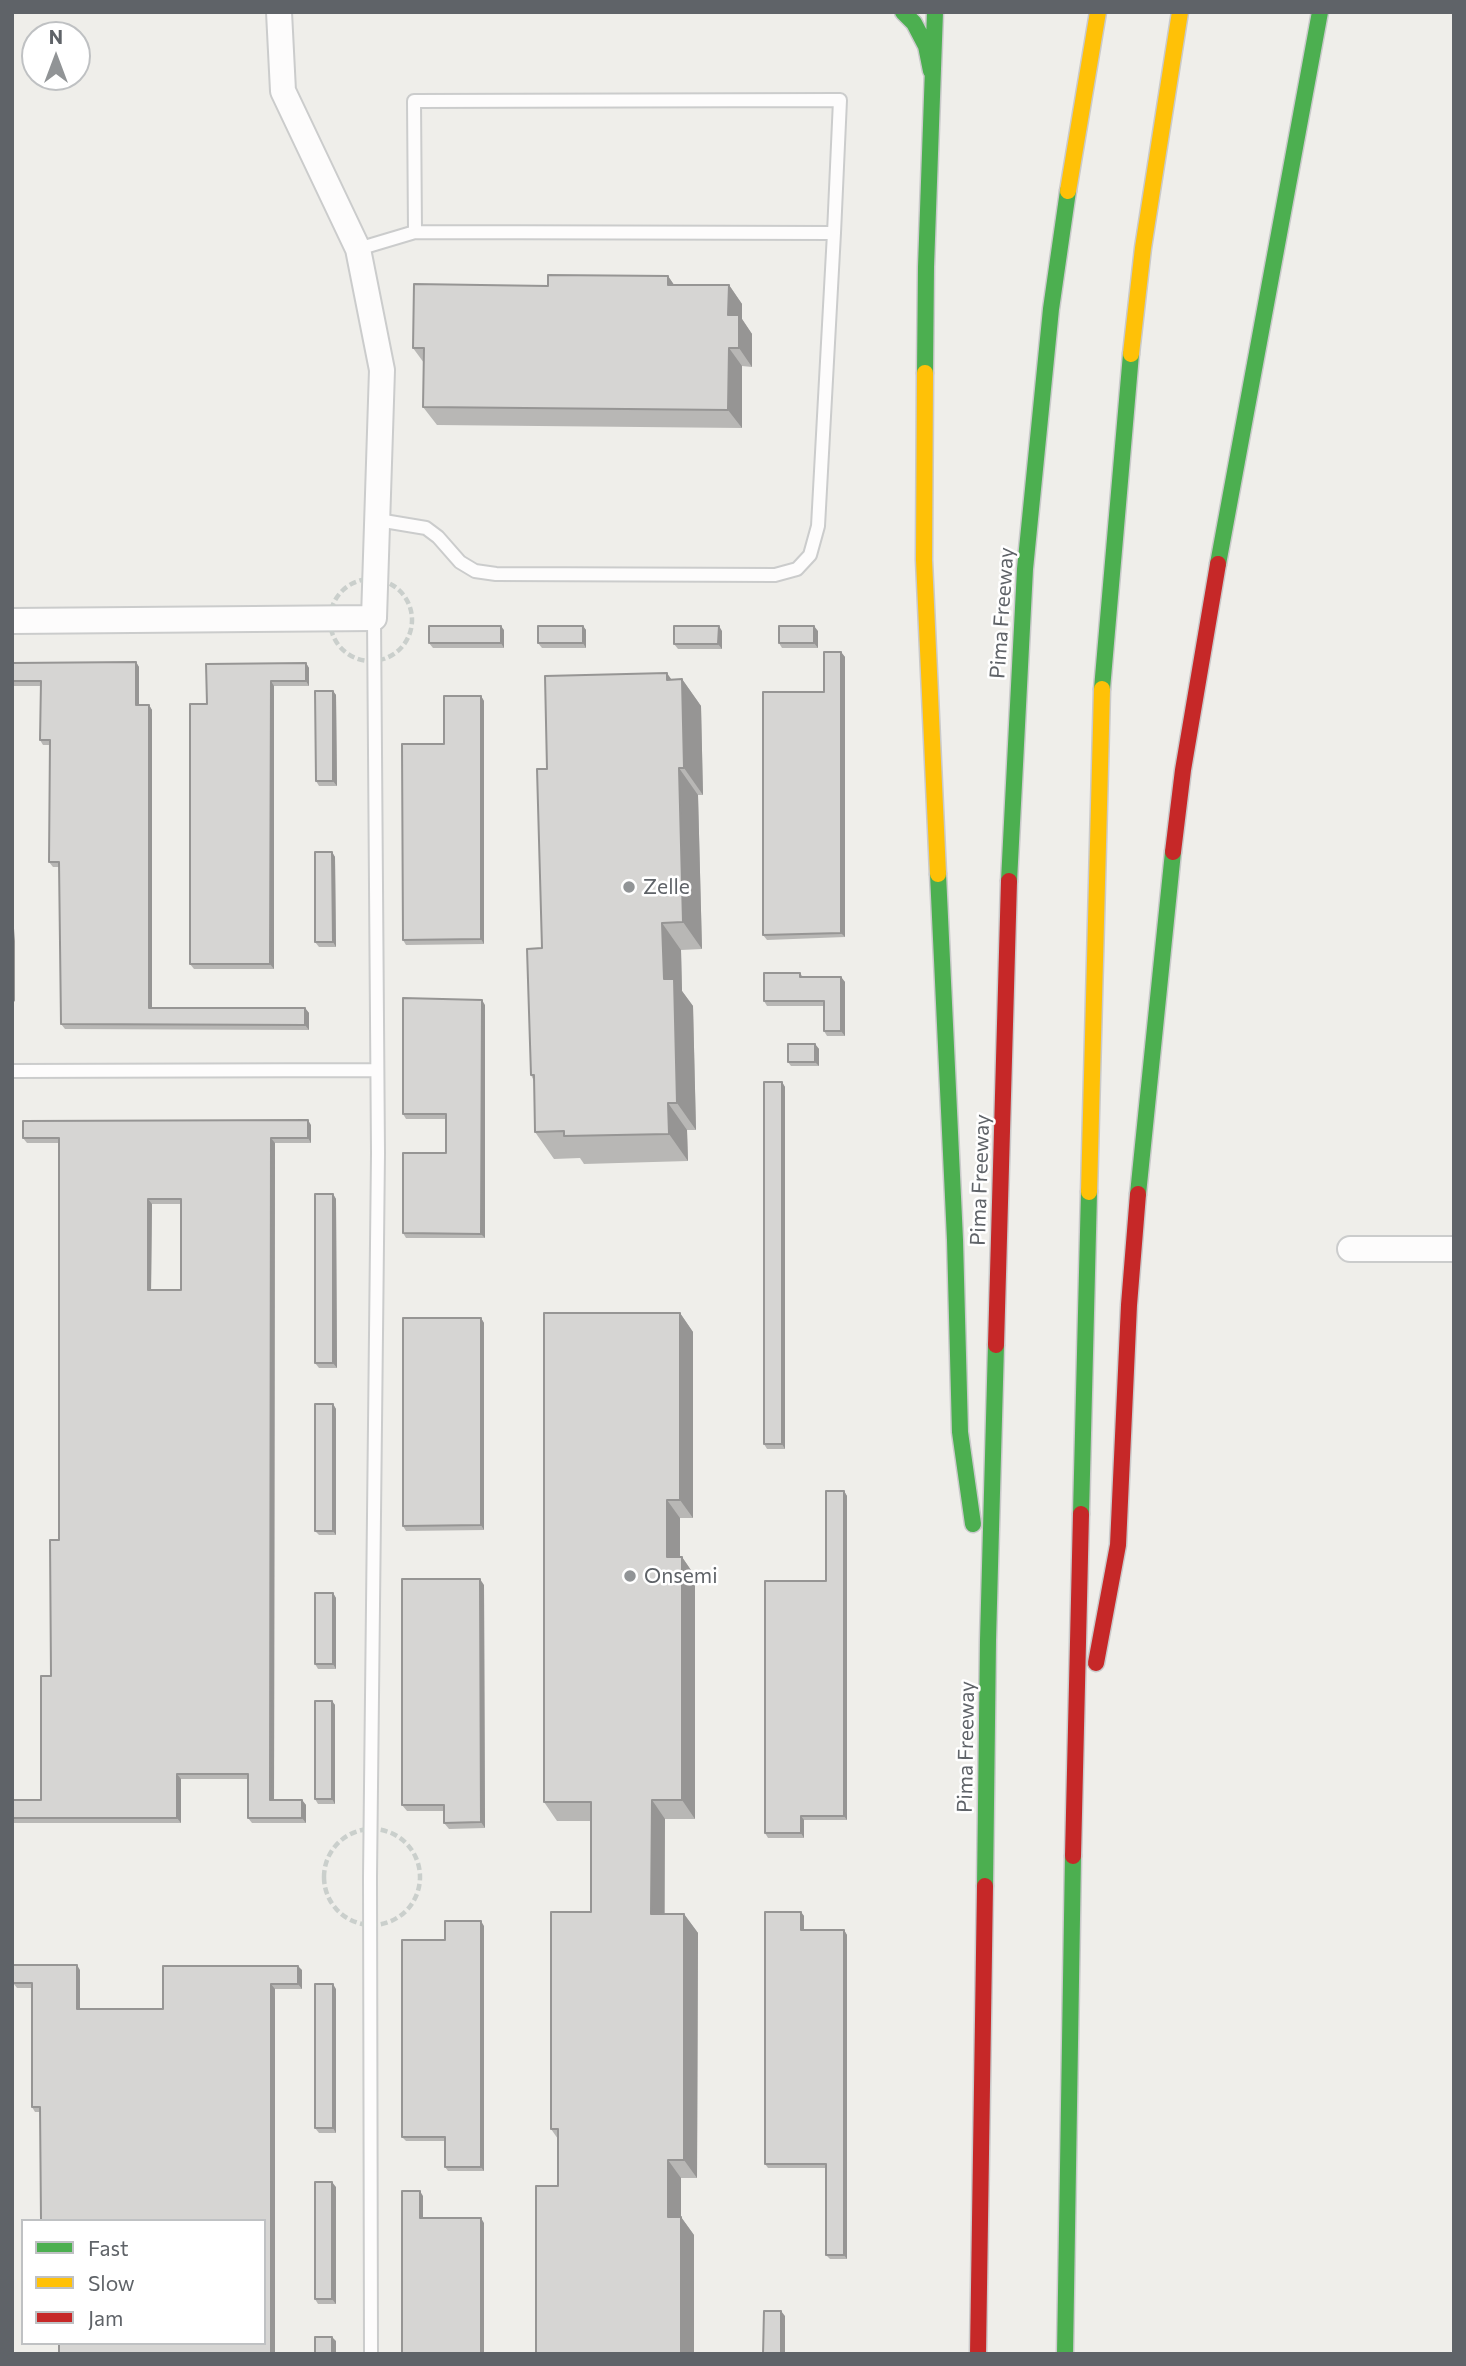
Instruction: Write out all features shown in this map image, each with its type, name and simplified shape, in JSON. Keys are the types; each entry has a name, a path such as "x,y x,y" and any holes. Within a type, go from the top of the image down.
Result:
{"main road":[{"path":"903,12 914,23 926,46 932,76"},
{"path":"935,12 925,382 925,588 955,1240 960,1432 988,1640"},
{"path":"1074,1776 1118,1545 1129,1306 1140,1174 1183,770 1243,423 1320,12"},
{"name":"Pima Freeway","path":"978,2354 988,1640 1009,863 1025,569 1051,309 1097,18"},
{"path":"1065,2354 1074,1776 1102,675 1128,375 1143,248 1179,19"}],"street":[{"path":"12,621 374,618 382,370 358,250 283,91 279,12"},
{"path":"1350,1249 1454,1249"}],"lane":[{"path":"378,520 426,528 438,537 460,562 475,571 510,574 775,575 797,569 810,555 818,526 840,100 415,101 415,232"},
{"path":"358,250 415,232 834,233"},
{"path":"371,2354 370,1877 377,1070 374,618"},
{"path":"12,1071 377,1070"}],"building":[{"path":"548,275 668,276 668,285 729,285 728,315 739,315 739,348 729,348 728,410 423,407 424,348 413,348 414,284 548,286"},
{"path":"429,626 501,626 501,643 429,643"},
{"path":"538,626 583,626 583,643 538,643"},
{"path":"674,626 719,626 718,644 674,644"},
{"path":"779,626 814,626 814,643 779,643"},
{"path":"824,652 841,652 841,933 763,935 763,692 824,692"},
{"path":"136,662 136,705 149,705 149,1008 305,1008 305,1025 61,1024 59,862 49,862 50,740 40,740 41,681 12,681 12,663"},
{"path":"306,663 306,681 271,681 270,964 190,964 190,704 207,704 206,664"},
{"name":"Zelle","path":"667,673 667,680 682,679 684,768 679,768 683,922 662,923 664,979 674,979 677,1103 668,1103 669,1134 564,1136 564,1131 535,1132 527,949 542,948 537,769 547,769 545,676"},
{"path":"315,691 333,691 333,781 316,781"},
{"path":"444,696 481,696 481,939 403,940 402,744 444,744"},
{"path":"315,852 332,852 333,942 315,942"},
{"path":"764,973 800,973 800,977 841,977 841,1031 824,1031 824,1001 764,1001"},
{"path":"403,998 482,1000 481,1234 403,1233 403,1153 446,1153 446,1114 403,1114"},
{"path":"788,1044 815,1044 815,1062 788,1062"},
{"path":"764,1082 782,1082 782,1444 764,1444"},
{"path":"308,1120 308,1138 271,1138 270,1800 302,1800 302,1818 248,1818 248,1774 177,1774 177,1818 12,1818 12,1800 41,1800 41,1676 51,1676 50,1540 59,1540 59,1138 23,1138 23,1121","holes":["148,1199 181,1199 181,1290 148,1290"]},
{"path":"315,1194 333,1194 333,1363 315,1363"},
{"path":"544,1313 680,1313 680,1500 667,1500 667,1557 682,1557 682,1800 652,1800 651,1914 684,1914 684,2160 668,2160 668,2217 681,2217 681,2354 536,2354 536,2186 558,2186 558,2129 551,2129 551,1912 591,1912 591,1802 544,1802"},
{"path":"403,1318 481,1318 481,1525 403,1526"},
{"path":"315,1404 333,1404 333,1531 315,1531"},
{"path":"826,1491 844,1491 844,1816 801,1816 801,1833 765,1833 765,1581 826,1581"},
{"path":"402,1579 480,1579 481,1822 444,1823 444,1805 402,1805"},
{"path":"315,1593 333,1593 333,1664 315,1664"},
{"path":"315,1701 332,1701 332,1799 315,1799"},
{"path":"765,1912 801,1912 801,1930 844,1930 844,2255 826,2255 826,2164 765,2164"},
{"path":"445,1921 481,1921 481,2167 445,2167 445,2137 402,2137 402,1940 445,1940"},
{"path":"13,1965 77,1965 77,2009 163,2009 163,1966 298,1966 298,1984 271,1984 271,2354 59,2354 59,2345 266,2345 266,2219 41,2219 40,2107 32,2107 32,1983 13,1983"},
{"path":"315,1984 333,1984 333,2128 315,2128"},
{"path":"315,2182 332,2182 332,2299 315,2299"},
{"path":"402,2191 420,2191 420,2218 481,2218 481,2354 402,2354"},
{"path":"764,2311 781,2311 781,2354 763,2354"},
{"path":"315,2337 332,2337 332,2354 315,2354"}],"traffic: fast":[{"path":"903,12 914,23 926,46 931,71"},
{"path":"925,373 935,12"},
{"path":"1218,564 1320,12"},
{"path":"1009,881 1025,569 1051,309 1068,191"},
{"path":"1102,689 1131,354"},
{"path":"1138,1194 1173,852"},
{"path":"938,874 955,1240 960,1432 973,1524"},
{"path":"1081,1514 1089,1192"},
{"path":"985,1886 996,1345"},
{"path":"1065,2354 1073,1856"}],"traffic: slow":[{"path":"1068,191 1098,12"},
{"path":"1131,354 1143,248 1180,12"},
{"path":"925,373 924,560 938,874"},
{"path":"1089,1192 1102,689"}],"traffic: jam":[{"path":"1173,852 1183,770 1218,564"},
{"path":"996,1345 1009,881"},
{"path":"1096,1663 1118,1545 1129,1305 1138,1194"},
{"path":"1073,1856 1081,1514"},
{"path":"978,2354 985,1886"}],"place":[{"name":"Zelle","path":"629,887"},
{"name":"Onsemi","path":"630,1576"}]}
